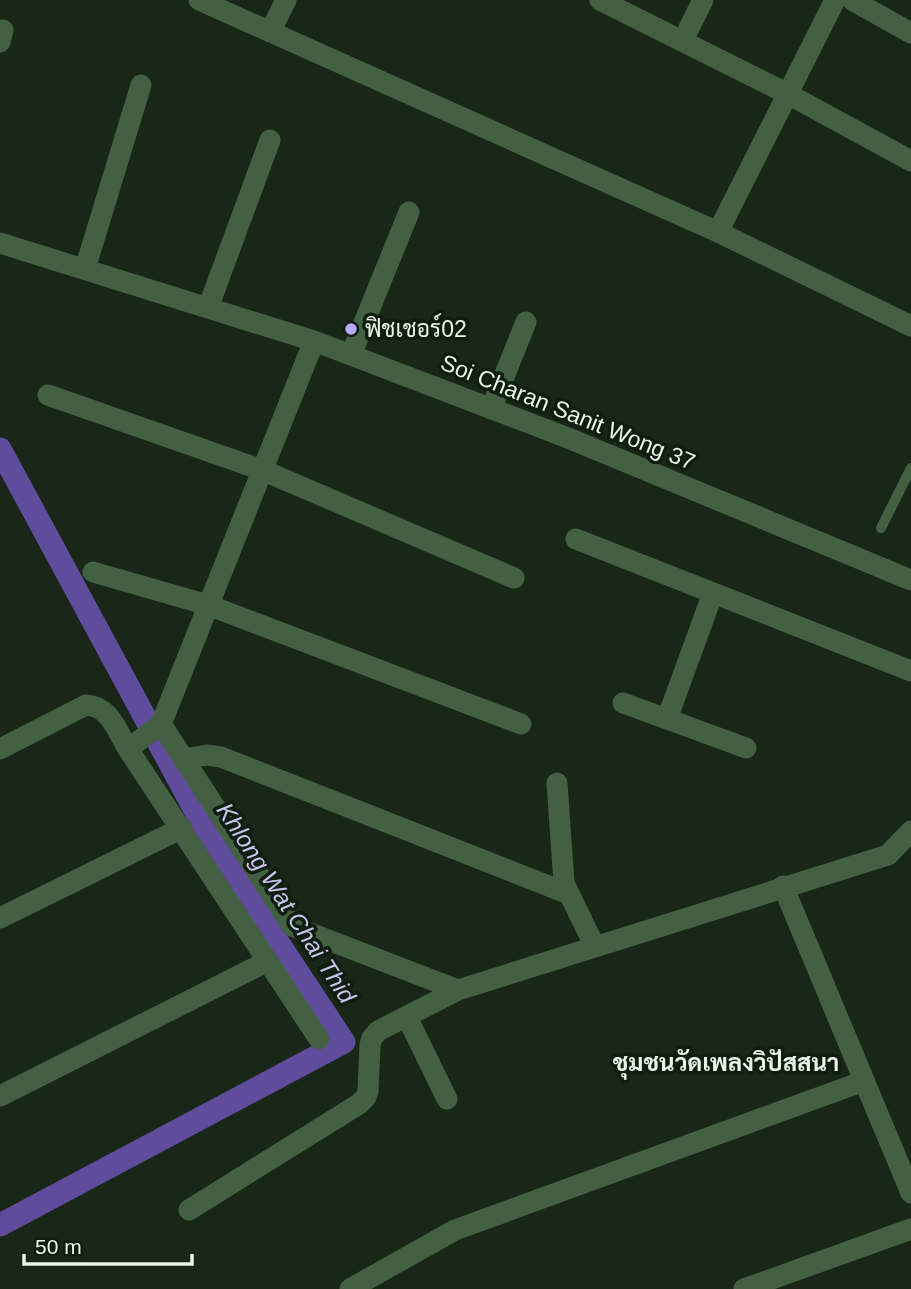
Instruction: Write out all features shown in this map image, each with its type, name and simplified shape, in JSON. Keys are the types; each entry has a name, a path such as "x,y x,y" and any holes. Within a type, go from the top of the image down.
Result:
{"street":[{"path":"199,0 718,232 911,326"},
{"path":"270,32 286,0"},
{"path":"600,0 788,94 911,161"},
{"path":"683,40 703,0"},
{"path":"718,232 835,0"},
{"path":"852,0 911,33"},
{"path":"85,269 141,85"},
{"path":"208,308 270,141"},
{"path":"351,355 409,212"},
{"name":"Soi Charan Sanit Wong 37","path":"0,243 314,341 491,409 848,552 911,580"},
{"path":"491,409 526,322"},
{"path":"314,341 208,605 148,734 182,828 319,1038"},
{"path":"48,395 262,470 514,578"},
{"path":"576,538 911,671"},
{"path":"93,572 208,605 521,724"},
{"path":"667,719 713,593"},
{"path":"623,703 746,748"},
{"path":"0,749 86,705 96,706 148,734 183,759 292,926 458,990"},
{"path":"183,759 207,755 221,757 569,894"},
{"path":"557,783 564,883 595,947"},
{"path":"0,918 182,828"},
{"path":"189,1210 359,1104 368,1091 372,1038 378,1031 458,990 888,855 911,831"},
{"path":"783,886 911,1194"},
{"path":"0,1096 268,961"},
{"path":"407,1017 447,1098"},
{"path":"350,1289 383,1281 455,1230 864,1081"},
{"path":"744,1289 911,1229"}],"lane":[{"path":"881,528 906,492 911,468"}],"waterway":[{"name":"Khlong Wat Chai Thid","path":"0,449 215,847 344,1042 0,1225"}],"place":[{"name":"ฟิชเชอร์02","path":"351,329"}],"district":[{"name":"ชุมชนวัดเพลงวิปัสสนา","path":"726,1063"}]}
